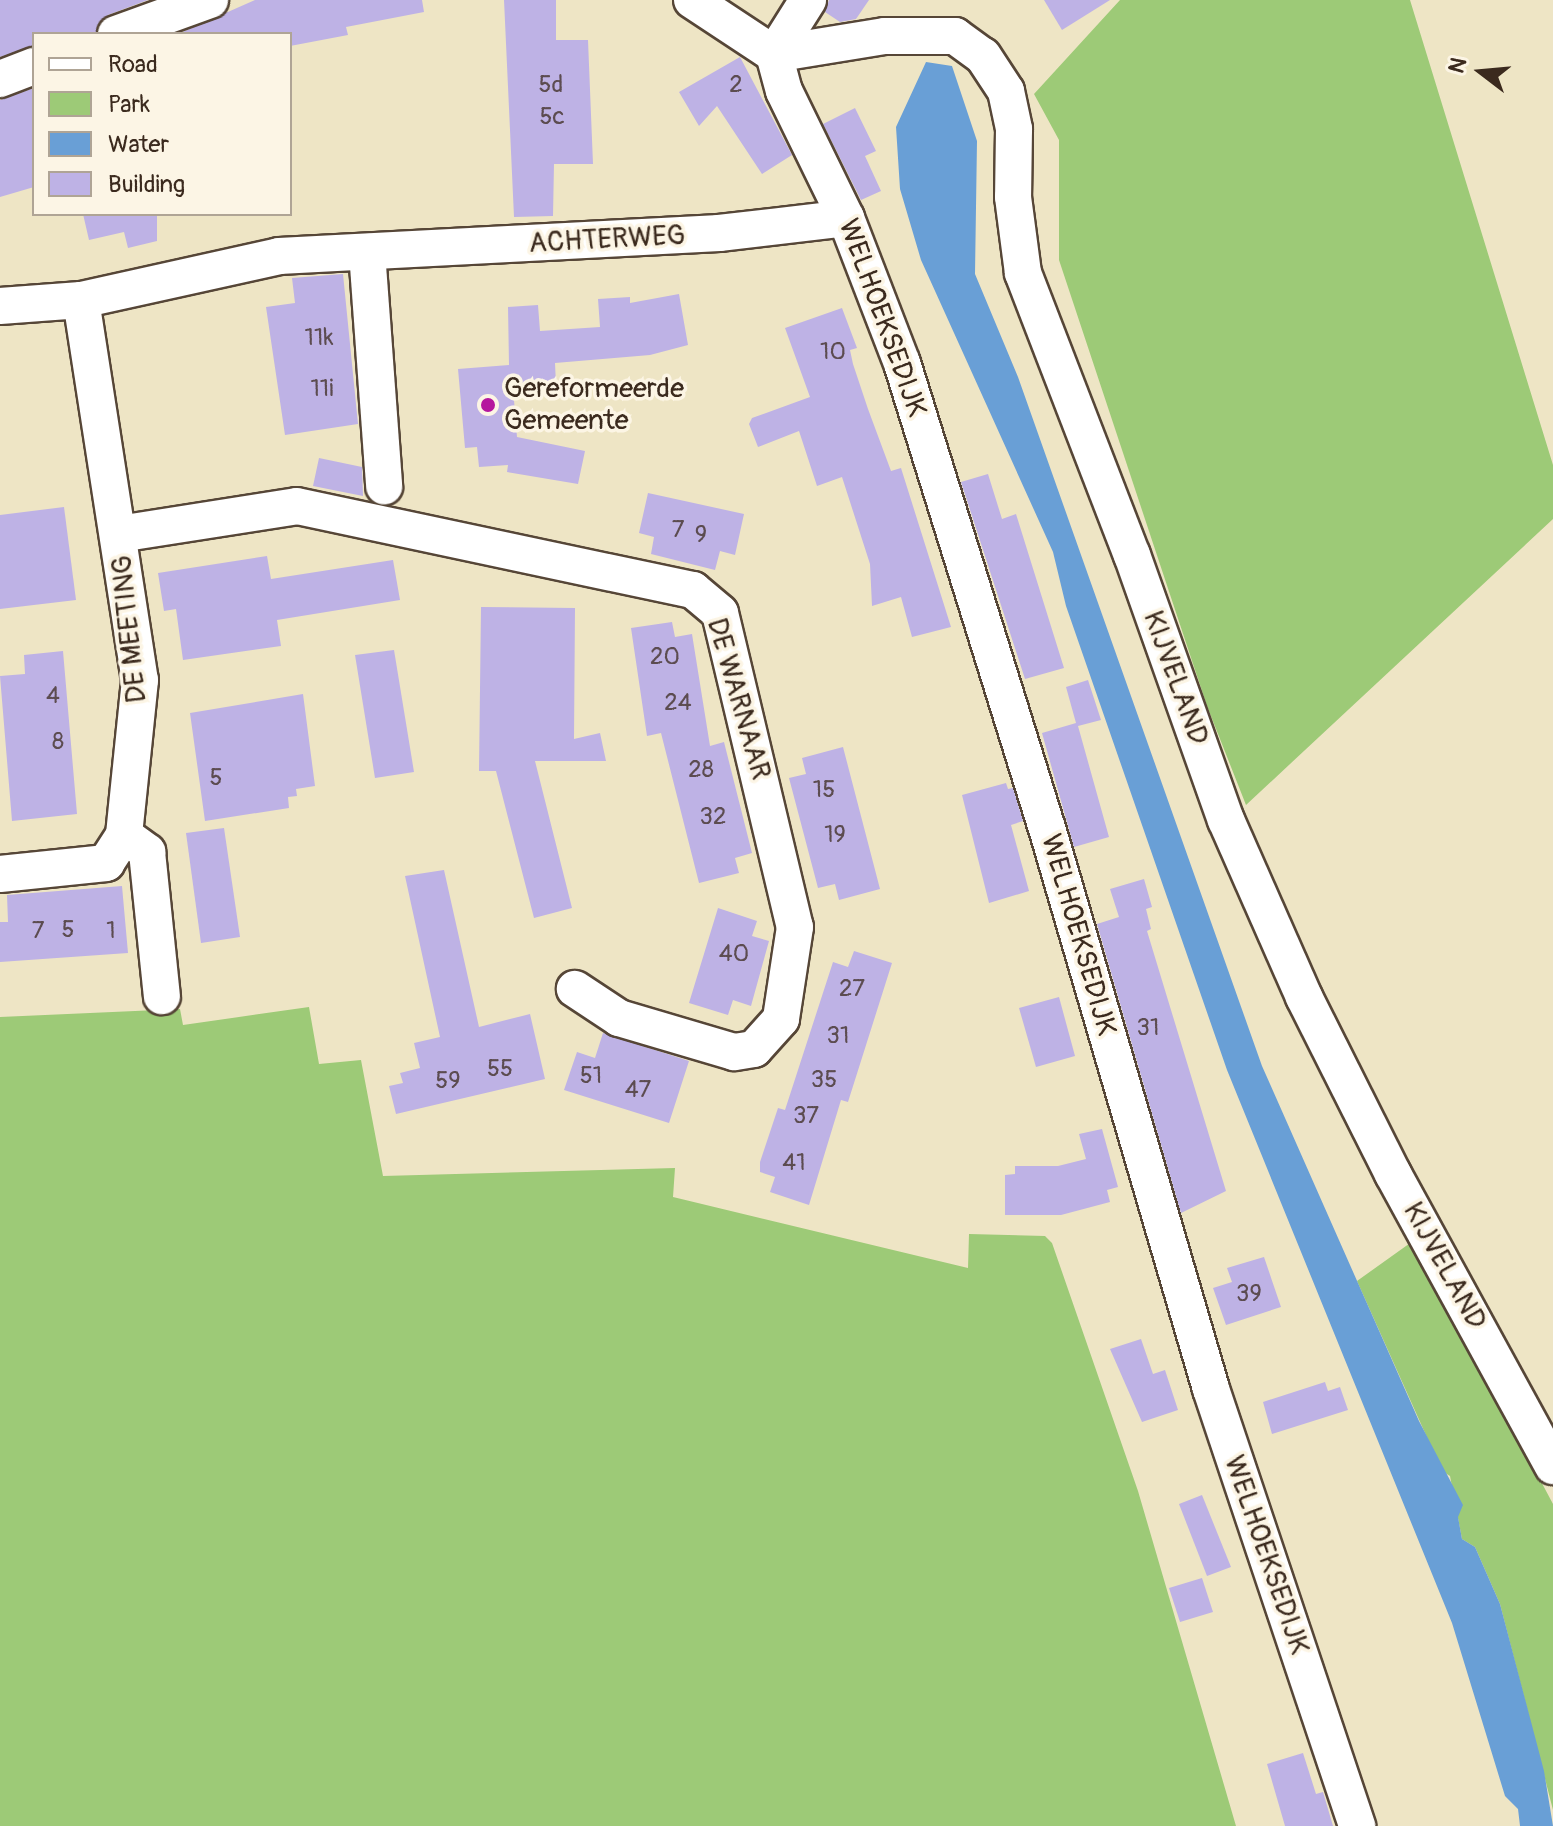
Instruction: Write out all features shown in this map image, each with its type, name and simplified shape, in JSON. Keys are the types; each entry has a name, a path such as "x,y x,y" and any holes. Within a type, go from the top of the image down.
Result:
{"street":[{"path":"122,32 210,0"},
{"path":"692,0 774,54 808,0"},
{"name":"KIJVELAND","path":"774,54 885,36 955,36 983,56 1006,91 1014,129 1013,197 1023,273 1132,555 1226,820 1304,997 1393,1174 1553,1466"},
{"name":"WELHOEKSEDIJK","path":"774,54 784,91 846,218 902,363 1047,828 1211,1389 1357,1826"},
{"path":"0,79 32,67"},
{"name":"ACHTERWEG","path":"0,306 81,300 279,256 719,233 846,218"},
{"path":"367,252 384,486"},
{"name":"DE MEETING","path":"81,300 140,680 124,835"},
{"name":"DE WARNAAR","path":"119,534 297,506 693,590 720,613 795,927 781,1019 754,1049 734,1052 619,1018 575,989"},
{"path":"0,874 106,863 124,835 147,852 162,996"}],"green space":[{"path":"1120,0 1410,0 1553,465 1553,519 1246,805 1207,706 1059,260 1059,140 1034,94"},
{"path":"309,1007 319,1064 361,1060 383,1176 675,1168 673,1197 968,1268 969,1234 1045,1236 1052,1243 1138,1491 1236,1826 0,1826 0,1017 180,1009 183,1025"},
{"path":"1413,1241 1553,1504 1553,1810 1500,1604 1475,1547 1462,1539 1450,1476 1442,1471 1357,1281"}],"water":[{"path":"926,62 952,66 977,141 975,274 1018,377 1262,1066 1419,1421 1463,1505 1458,1517 1462,1539 1475,1547 1500,1604 1544,1771 1553,1826 1520,1826 1518,1809 1505,1796 1452,1623 1227,1070 1066,606 1053,552 921,260 900,189 896,127"}],"building":[{"path":"0,0 148,0 108,15 97,32 32,32 32,47 0,57"},
{"path":"255,0 422,0 424,12 346,27 348,35 292,46 292,32 183,32"},
{"path":"504,0 556,0 556,40 588,40 593,164 554,164 553,216 514,217"},
{"path":"829,0 869,0 856,19 840,22 825,12"},
{"path":"1044,0 1110,0 1062,30"},
{"path":"740,57 792,155 762,174 717,106 699,126 679,92"},
{"path":"32,89 32,188 0,197 0,100"},
{"path":"855,108 876,151 865,156 881,191 861,200 823,124"},
{"path":"83,216 157,216 157,241 128,248 124,232 89,240"},
{"path":"343,274 358,424 285,435 266,307 295,303 292,278"},
{"path":"679,294 688,345 650,355 555,363 556,385 513,388 517,437 585,451 578,484 507,472 508,465 479,467 477,447 465,448 458,369 509,365 508,307 538,305 540,331 600,327 598,299 630,297 630,303"},
{"path":"842,308 857,348 850,350 868,409 891,471 901,468 951,627 912,637 901,597 872,606 870,564 842,477 817,486 799,431 758,447 749,424 752,418 810,397 785,328"},
{"path":"319,458 362,467 363,496 313,486"},
{"path":"988,474 1002,519 1016,514 1064,668 1025,679 961,482"},
{"path":"648,493 744,514 735,555 720,551 715,570 651,554 654,537 639,533"},
{"path":"64,507 76,600 0,609 0,515"},
{"path":"267,556 271,579 393,560 400,600 277,620 281,646 183,660 176,609 164,611 158,573"},
{"path":"481,607 575,608 574,739 600,733 606,761 535,761 572,908 534,918 496,771 479,771"},
{"path":"672,622 675,637 692,634 710,746 724,742 752,853 735,858 739,873 699,883 661,733 647,736 631,628"},
{"path":"394,650 414,772 375,778 355,655"},
{"path":"63,651 77,814 12,821 0,676 25,674 24,655"},
{"path":"1088,680 1101,720 1078,726 1109,837 1074,847 1042,733 1076,723 1066,687"},
{"path":"303,694 315,786 296,789 297,796 288,797 289,808 205,821 190,713"},
{"path":"843,747 880,889 839,900 835,884 818,888 789,778 806,774 802,758"},
{"path":"1006,783 1008,789 1013,788 1023,821 1011,825 1029,891 989,903 962,795"},
{"path":"224,828 240,937 201,943 186,833"},
{"path":"444,870 479,1027 530,1014 545,1079 396,1114 389,1086 403,1083 400,1073 420,1068 414,1043 440,1037 405,876"},
{"path":"1144,879 1152,907 1146,909 1151,929 1147,931 1226,1191 1181,1213 1097,924 1119,917 1110,889"},
{"path":"122,886 128,953 0,962 0,922 8,922 7,895"},
{"path":"718,908 757,921 752,936 769,941 751,1006 733,1000 728,1015 689,1003"},
{"path":"854,951 892,963 848,1102 841,1100 809,1205 770,1192 775,1177 760,1172 760,1162 778,1108 785,1110 833,962 848,967"},
{"path":"1059,997 1075,1056 1036,1067 1019,1008"},
{"path":"603,1033 689,1061 669,1123 564,1090 577,1052 595,1058"},
{"path":"1102,1129 1118,1187 1107,1190 1110,1202 1061,1215 1005,1215 1005,1175 1015,1174 1015,1166 1058,1166 1086,1159 1079,1134"},
{"path":"1264,1257 1281,1307 1226,1325 1213,1288 1232,1282 1227,1268"},
{"path":"1141,1339 1153,1374 1165,1370 1178,1410 1142,1422 1110,1349"},
{"path":"1325,1382 1328,1391 1340,1387 1348,1410 1272,1434 1263,1402"},
{"path":"1202,1495 1231,1567 1207,1576 1179,1504"},
{"path":"1202,1578 1213,1612 1180,1622 1169,1588"},
{"path":"1303,1753 1316,1794 1323,1792 1333,1826 1285,1826 1267,1764"}],"place":[{"name":"Gereformeerde Gemeente","path":"488,405"}]}
